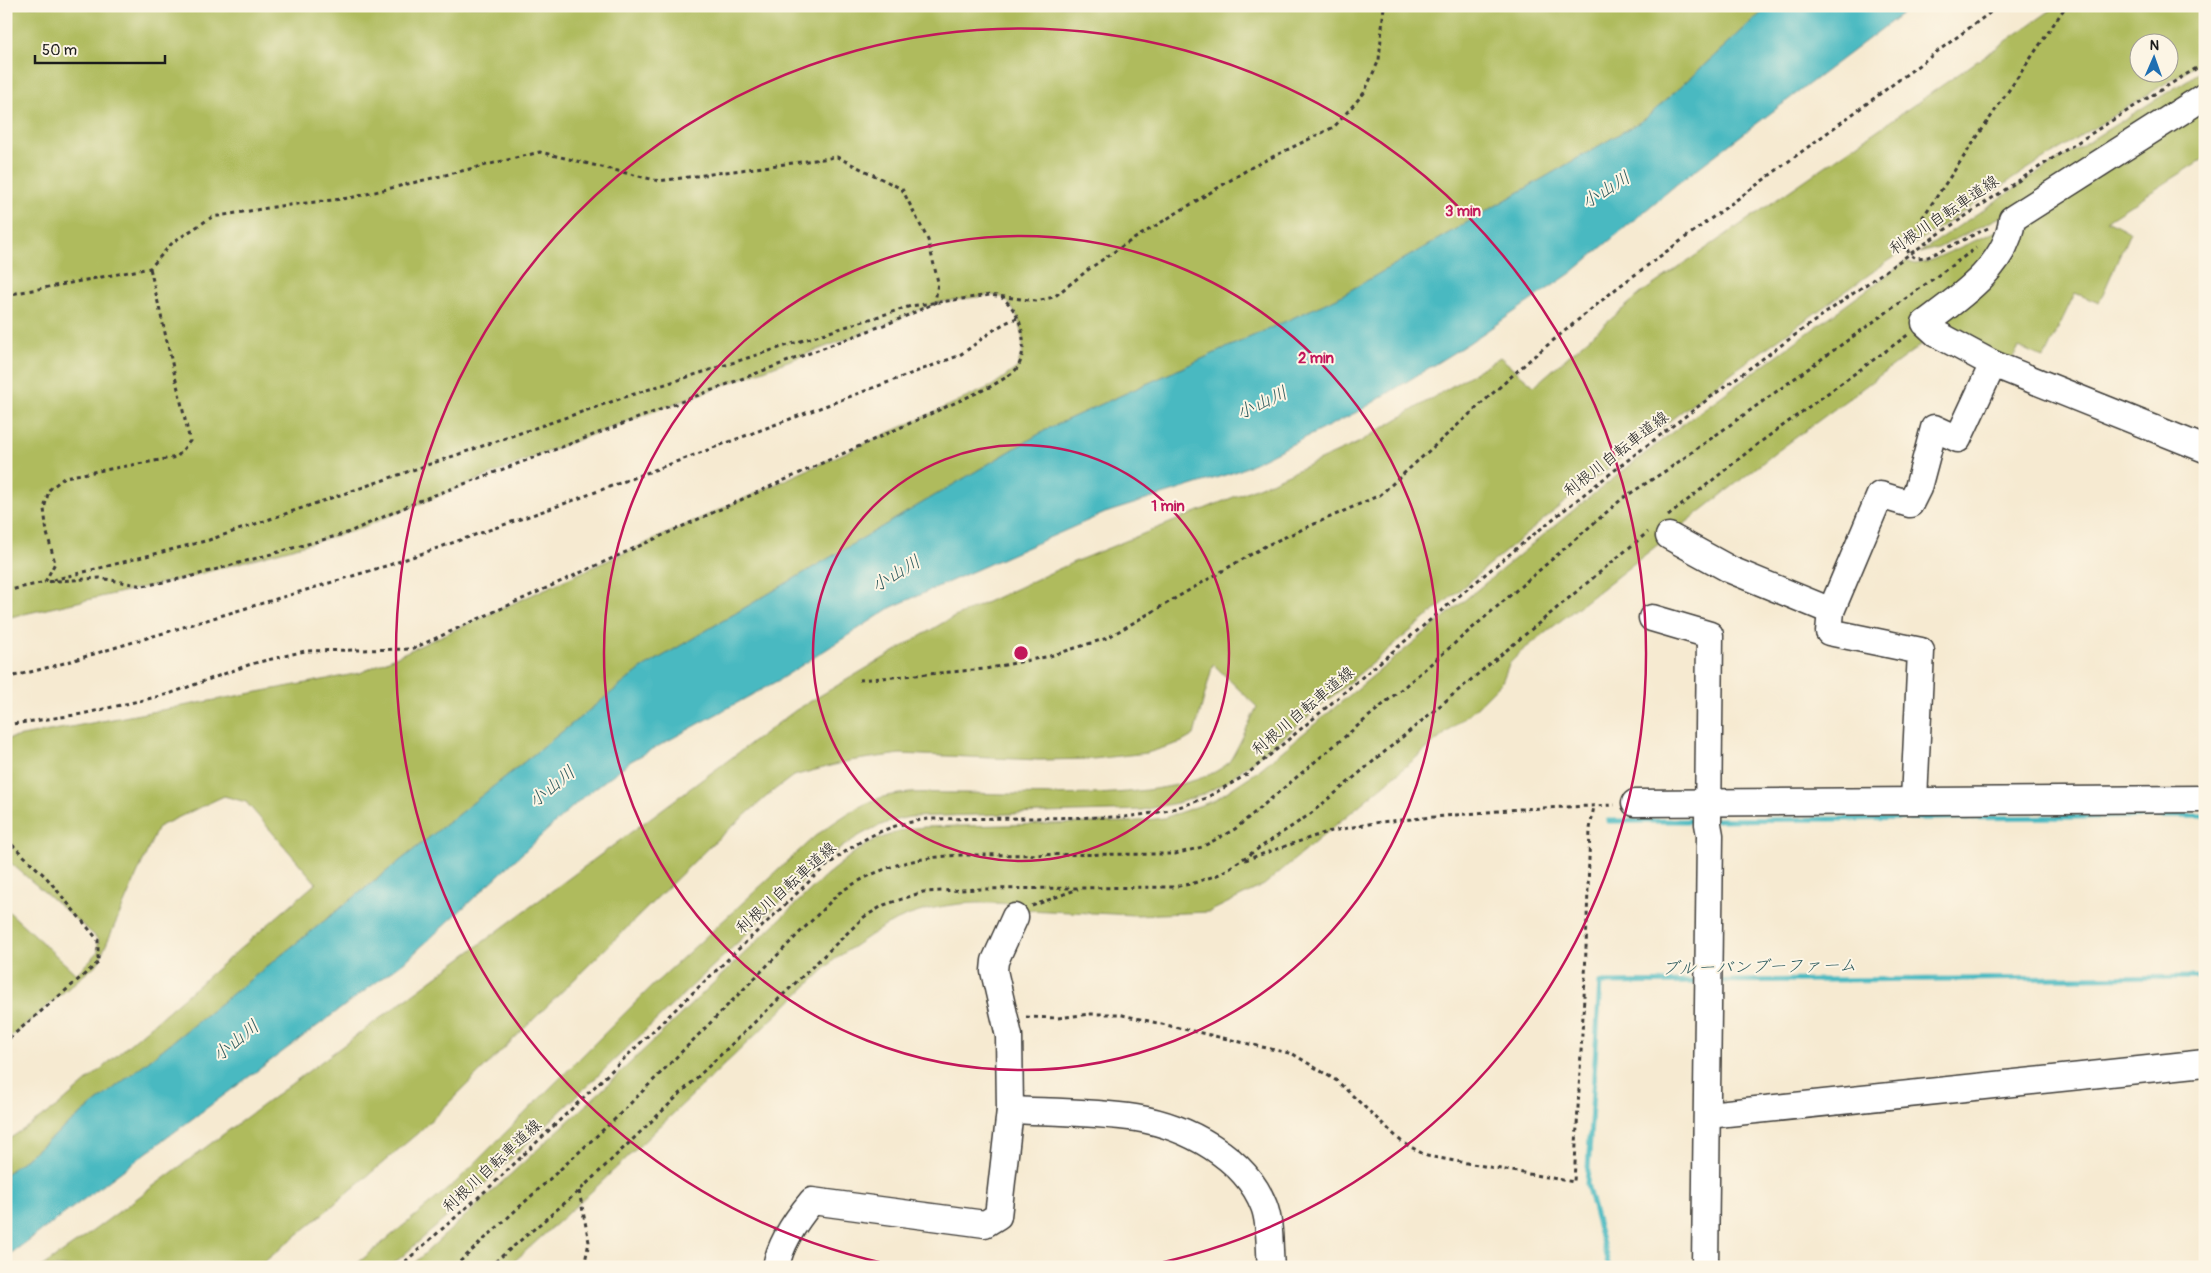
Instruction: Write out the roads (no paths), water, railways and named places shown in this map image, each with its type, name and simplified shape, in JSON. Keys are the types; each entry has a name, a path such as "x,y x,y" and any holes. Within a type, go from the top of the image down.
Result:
{"street":[{"path":"2205,96 2012,219 2010,237 1992,264 1958,298 1925,323 1937,334 1993,364 2205,449"},
{"path":"1830,621 1880,495 1910,504 1918,488 1934,428 1958,439 1993,364"},
{"path":"1662,528 1731,570 1830,621 1921,652 1914,800"},
{"path":"1652,618 1710,635 1708,1115 1705,1267"},
{"path":"1635,803 2205,799"},
{"path":"776,1267 798,1218 812,1201 985,1224 998,1216 1010,1110 1009,1036 994,971 995,961 1015,917"},
{"path":"1708,1115 2205,1063"},
{"path":"1010,1110 1137,1118 1161,1124 1189,1135 1213,1148 1236,1165 1250,1182 1264,1207 1271,1267"}],"water":[{"name":"小山川","path":"1769,6 1912,6 1677,184 1571,273 1469,343 1361,410 1238,471 1105,513 892,607 779,680 631,761 582,798 409,958 6,1257 6,1174 641,669 1051,427 1337,298 1645,119"}],"waterway":[{"path":"1716,820 2205,816"},
{"path":"1608,821 1700,821"},
{"name":"ブルーバンブーファーム","path":"1716,981 2205,977"},
{"name":"ブルーバンブーファーム","path":"1609,1267 1587,1184 1600,983 1700,982"}]}
